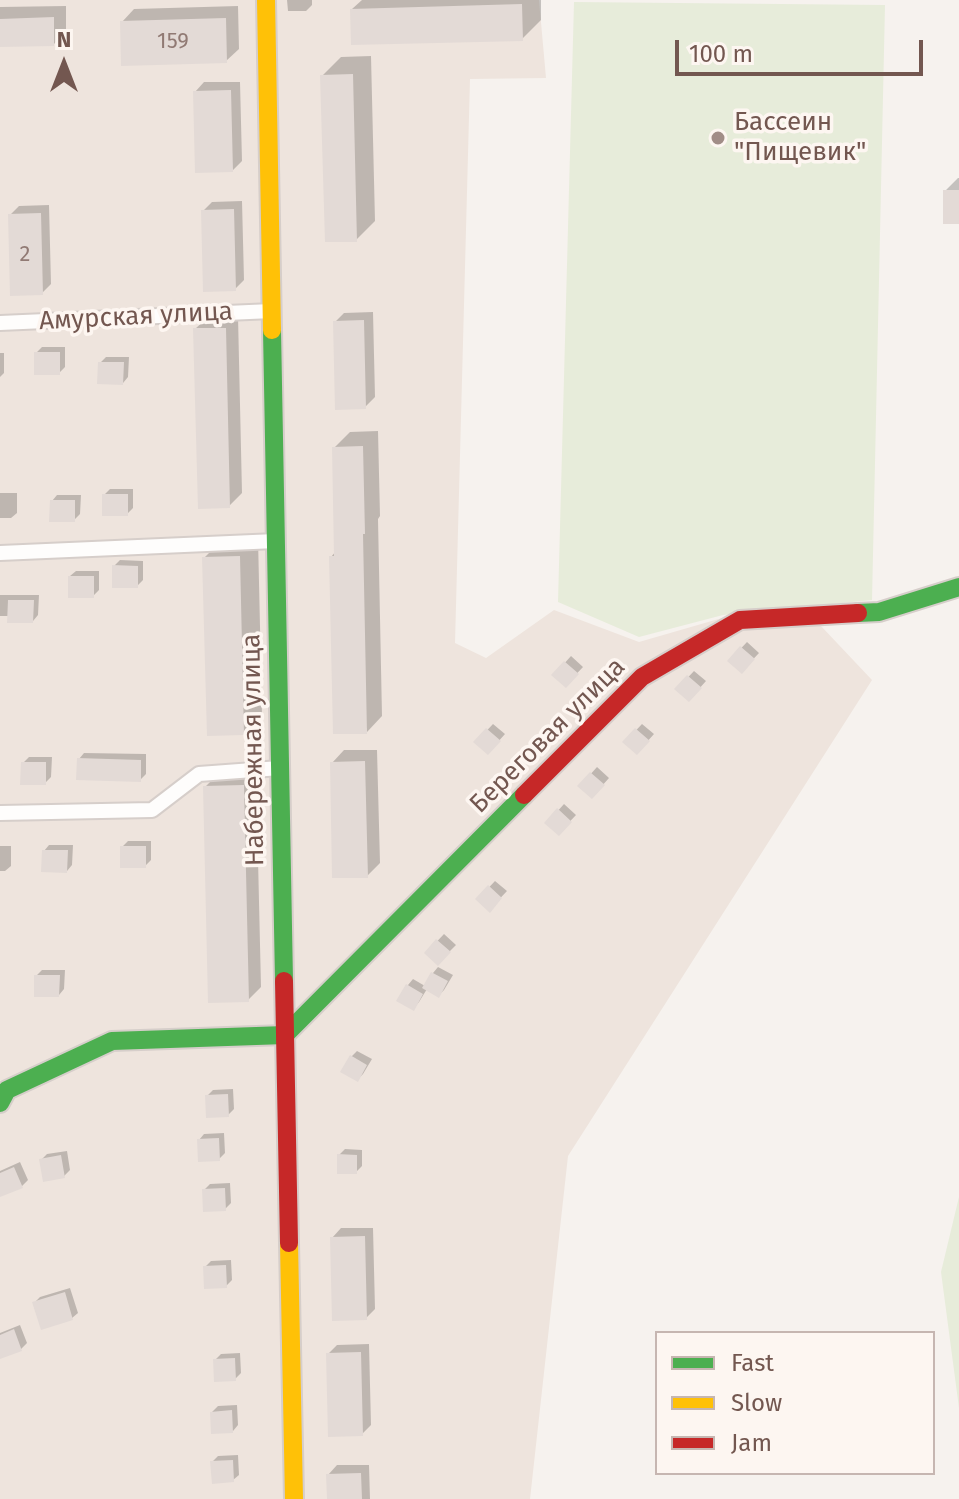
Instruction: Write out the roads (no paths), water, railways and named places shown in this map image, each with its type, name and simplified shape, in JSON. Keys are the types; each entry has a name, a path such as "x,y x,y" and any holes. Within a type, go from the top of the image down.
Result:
{"street":[{"name":"Набережная улица","path":"266,0 294,1499"},
{"name":"Амурская улица","path":"0,323 272,311"},
{"path":"0,553 276,541"},
{"name":"Береговая улица","path":"285,1035 642,677 740,620 879,612 959,587"},
{"path":"0,813 152,810 199,774 280,768"},
{"path":"0,1103 7,1090 112,1041 285,1035"}],"place":[{"name":"Бассеин \"Пищевик\"","path":"718,138"}]}
